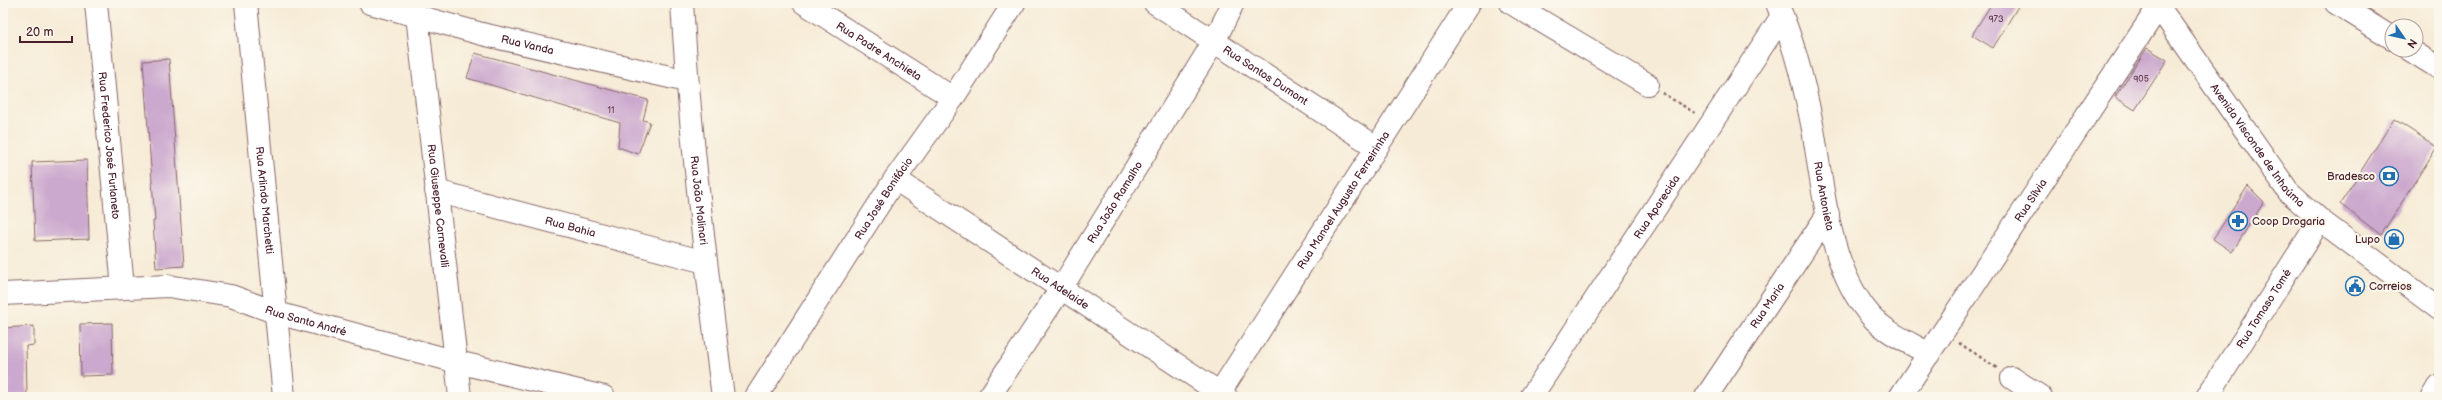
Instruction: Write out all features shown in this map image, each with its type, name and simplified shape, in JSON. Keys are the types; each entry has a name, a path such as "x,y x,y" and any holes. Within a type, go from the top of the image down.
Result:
{"street":[{"name":"Rua Frederico José Furlaneto","path":"96,3 123,288"},
{"name":"Rua Arlindo Marchetti","path":"246,3 284,397"},
{"name":"Rua Vanda","path":"370,3 418,15 482,34 687,81"},
{"name":"Rua João Molinari","path":"682,3 687,81 705,262 723,397"},
{"name":"Rua Padre Anchieta","path":"804,3 953,98"},
{"name":"Rua José Bonifácio","path":"756,397 894,179 953,98 1014,3"},
{"name":"Rua Santos Dumont","path":"1155,3 1215,40 1376,147"},
{"name":"Rua João Ramalho","path":"989,397 1062,287 1215,40 1233,3"},
{"name":"Rua Manoel Augusto Ferreirinha","path":"1221,396 1376,147 1469,3"},
{"path":"1511,3 1647,84"},
{"path":"2336,3 2384,33"},
{"name":"Avenida Visconde de Inhaúma","path":"2158,4 2288,191 2320,220 2439,309"},
{"name":"Rua Sílvia","path":"1900,397 2158,4"},
{"name":"Rua Antonieta","path":"1779,9 1793,48 1812,126 1828,214 1844,270 1861,303 1872,317 1885,327 1929,354"},
{"name":"Rua Aparecida","path":"1531,397 1779,9"},
{"name":"Rua Giuseppe Carnevalli","path":"418,15 436,191 460,397"},
{"path":"2423,58 2439,68"},
{"name":"Rua Adelaide","path":"894,179 1062,287 1221,396"},
{"name":"Rua Bahia","path":"436,191 705,262"},
{"name":"Rua Maria","path":"1706,397 1828,214"},
{"name":"Rua Tomaso Tomé","path":"2207,397 2320,220"},
{"name":"Rua Santo André","path":"3,294 168,286 192,289 231,296 277,313 457,362 604,397"},
{"path":"2012,378 2041,397"},
{"path":"2433,397 2439,387"}],"path":[{"path":"1647,84 1696,114"},
{"path":"1954,339 2012,378"}],"building":[{"path":"1992,3 2020,3 1993,48 1972,35"},
{"path":"2147,48 2167,60 2135,110 2115,97"},
{"path":"475,53 648,100 643,120 650,122 638,154 618,147 620,123 467,78"},
{"path":"169,59 184,266 156,268 153,221 155,221 143,61"},
{"name":"Bradesco","path":"2394,119 2437,147 2381,235 2340,204"},
{"path":"87,160 89,239 35,241 32,162"},
{"name":"Coop Drogaria","path":"2248,186 2264,202 2232,252 2213,239"},
{"path":"112,323 113,375 81,376 80,324"},
{"path":"34,326 34,345 26,346 27,397 3,397 3,328"}],"place":[{"name":"Bradesco","path":"2389,176"},
{"name":"Coop Drogaria","path":"2238,221"},
{"name":"Lupo","path":"2394,239"},
{"name":"Correios","path":"2355,286"}]}
